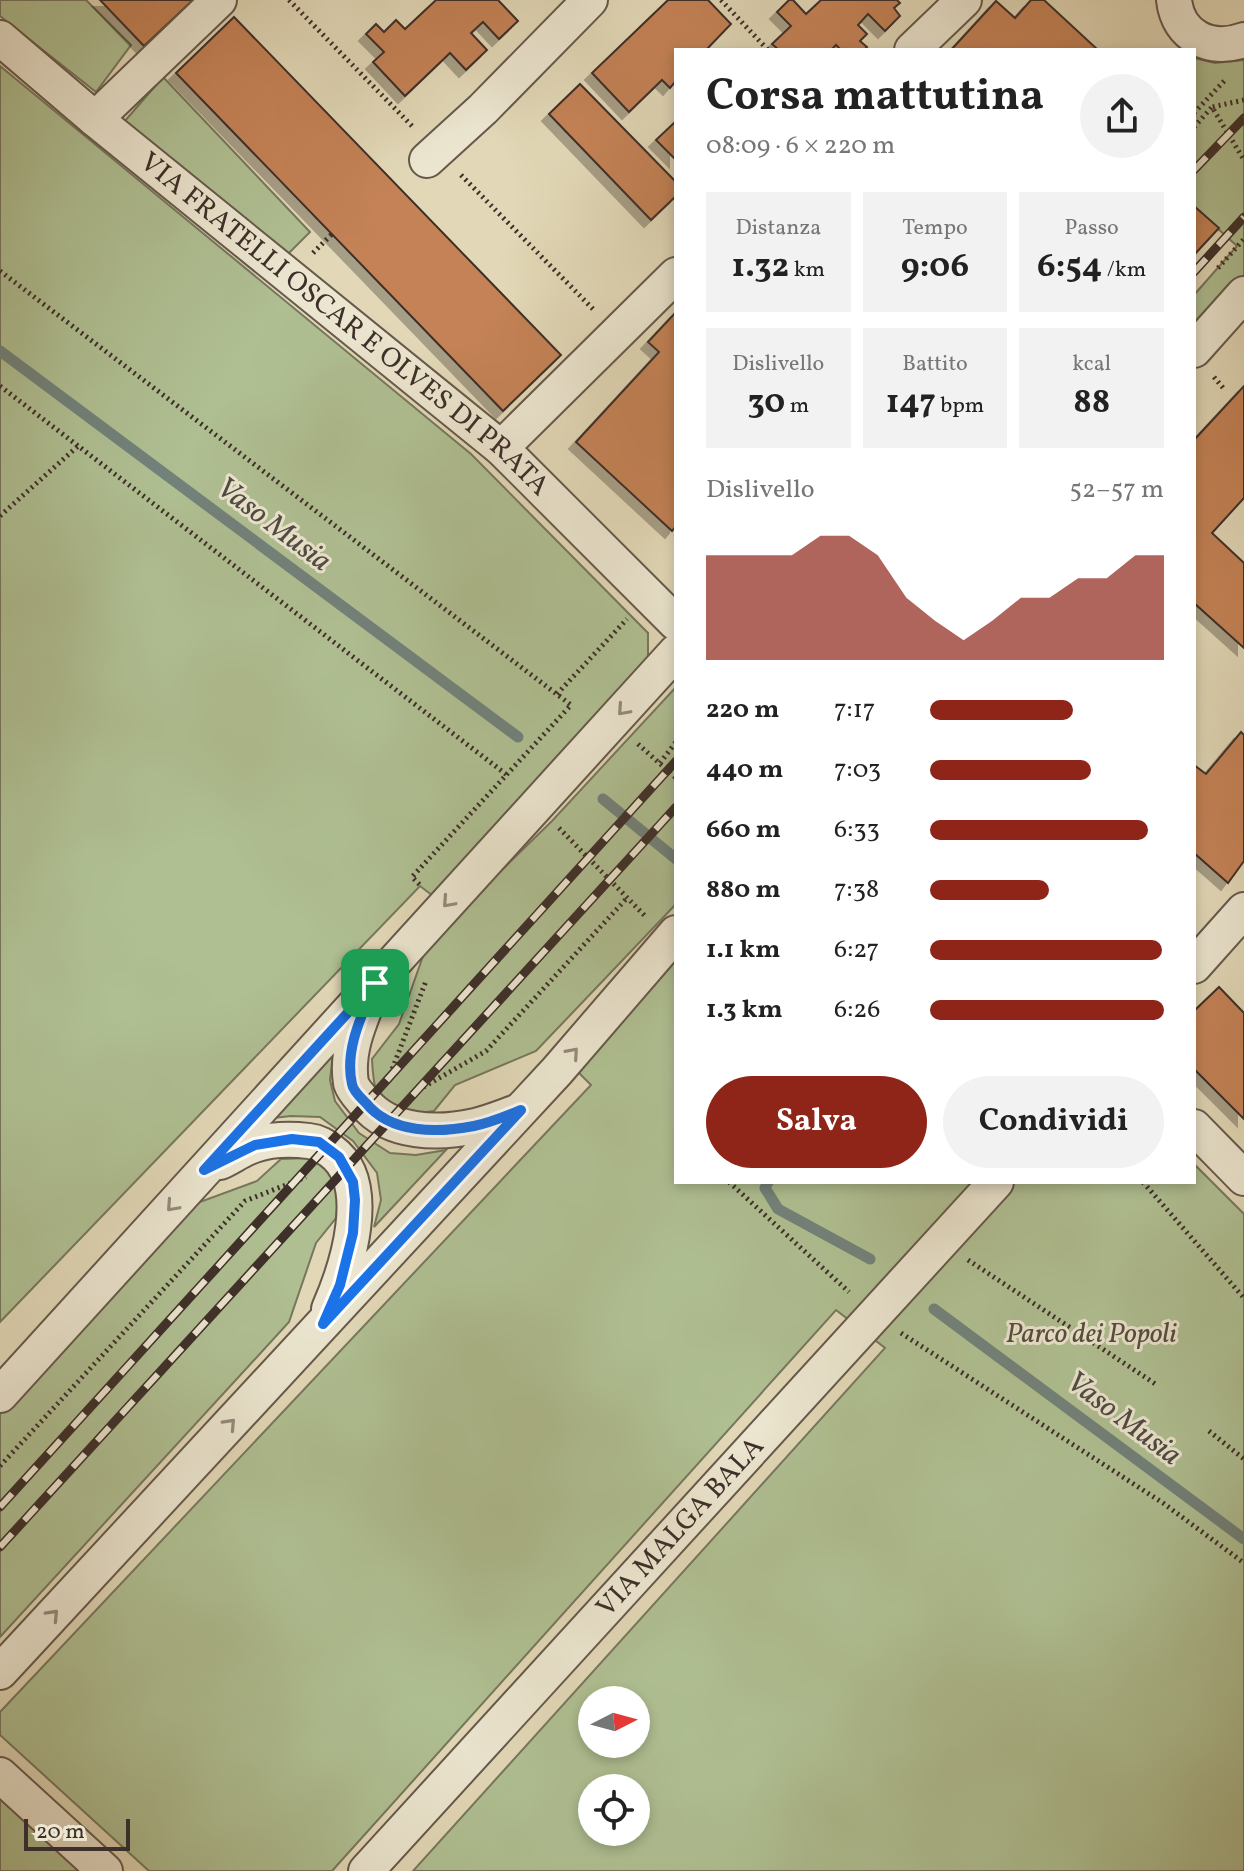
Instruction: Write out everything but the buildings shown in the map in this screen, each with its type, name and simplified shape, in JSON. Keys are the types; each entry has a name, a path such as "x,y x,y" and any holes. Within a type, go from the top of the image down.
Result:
{"street":[{"path":"95,119 219,0"},
{"path":"427,160 483,109 590,0"},
{"path":"914,48 964,0"},
{"path":"1180,26 1198,39 1213,44 1228,45 1244,40"},
{"name":"VIA FRATELLI OSCAR E OLVES DI PRATA","path":"0,38 95,119 501,448 674,621"},
{"path":"501,448 674,277"},
{"path":"1196,348 1244,294"},
{"path":"0,1395 674,654"},
{"path":"1196,964 1244,910"},
{"path":"0,1672 521,1110 673,937"},
{"path":"375,983 356,1031 351,1057 352,1086 375,1115 404,1128 437,1130 475,1126 521,1110"},
{"path":"1196,1129 1244,1178"},
{"path":"204,1170 255,1145 292,1139 319,1142 339,1157 353,1182 353,1233 340,1285 323,1324"},
{"name":"VIA MALGA BALA","path":"366,1871 994,1184"},
{"path":"0,1775 105,1871"}],"path":[{"path":"721,0 766,48"},
{"path":"1196,111 1226,79 1235,75"},
{"path":"1196,125 1212,107 1244,100"},
{"path":"1212,107 1244,160"},
{"path":"0,271 571,705 412,877"},
{"path":"0,386 506,775 673,937"},
{"path":"0,516 78,446"},
{"path":"557,694 630,616"},
{"path":"630,737 674,776"},
{"path":"659,763 674,744"},
{"path":"731,1184 874,1315 1163,1503 1244,1563"},
{"path":"1145,1184 1244,1298"},
{"path":"941,1242 1157,1385"},
{"path":"1209,1431 1244,1459"}],"green space":[{"path":"0,0 86,0 131,45 96,92 0,16"},
{"path":"1196,58 1215,63 1244,60 1244,279 1196,333 1196,293 1237,246 1196,209"},
{"path":"0,66 471,454 648,633 648,663 433,896 420,886 0,1322"},
{"path":"163,77 310,232 283,259 124,122"},
{"path":"674,689 674,906 536,1051 455,1085 434,1111 402,1115 393,1112 380,1101 372,1059 399,1024 428,942 552,821"},
{"name":"Parco dei Popoli","path":"674,960 674,1184 1196,1184 1196,1166 1244,1214 1244,1871 413,1871 578,1688 578,1758 650,1758 650,1686 580,1686 885,1348 836,1310 332,1871 149,1871 0,1735 0,1712 591,1085 577,1071"},
{"path":"334,1045 330,1080 335,1101 359,1133 390,1153 416,1155 446,1150 374,1227 381,1200 377,1173 353,1141 320,1117 265,1119"},
{"path":"310,1158 328,1168 340,1185 336,1218 316,1243 289,1322 0,1637 0,1409 178,1210 257,1181 281,1159"},
{"path":"0,1797 79,1871 0,1871"}],"waterway":[{"name":"Vaso Musia","path":"0,351 518,737"},
{"name":"Vaso Musia","path":"603,799 674,857"},
{"name":"Vaso Musia","path":"767,1184 765,1188 778,1209 870,1259"},
{"name":"Vaso Musia","path":"934,1309 1244,1539"}],"railway":[{"path":"1196,168 1244,118"},
{"path":"1196,270 1244,217"},
{"path":"0,1507 674,763"},
{"path":"0,1547 674,809"}],"route":[{"path":"375,983 356,1031 351,1057 352,1086 375,1115 404,1128 437,1130 475,1126 521,1110 323,1324 340,1285 353,1233 353,1182 339,1157 319,1142 292,1139 255,1145 204,1170 375,983"}]}
